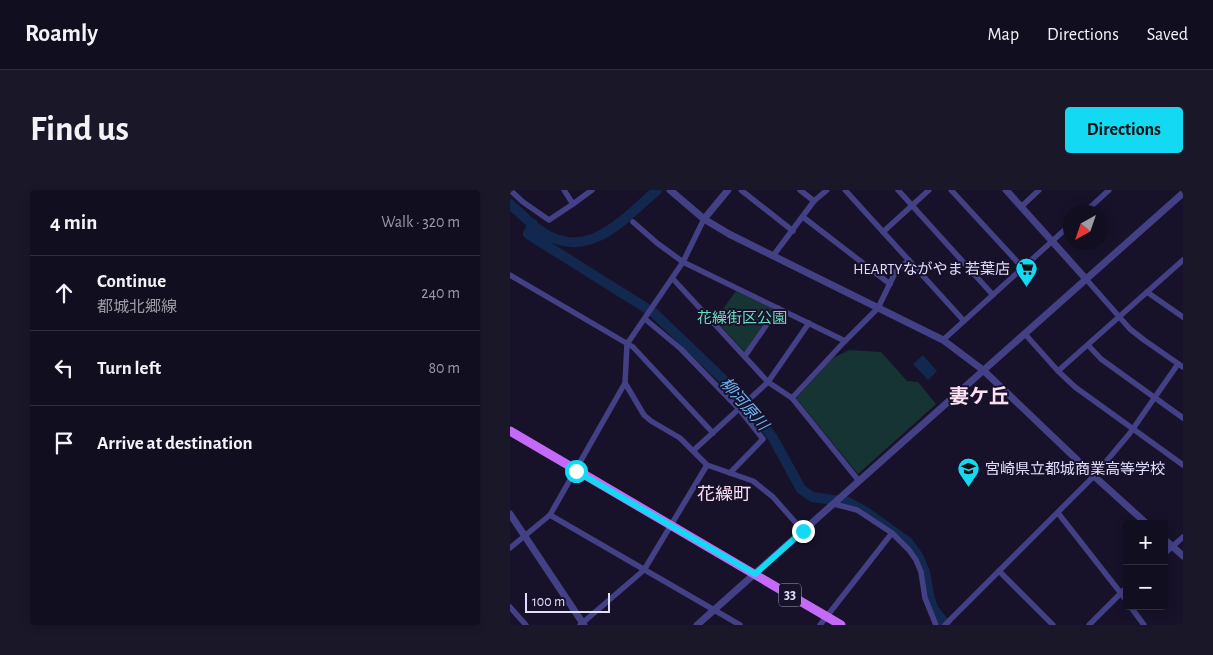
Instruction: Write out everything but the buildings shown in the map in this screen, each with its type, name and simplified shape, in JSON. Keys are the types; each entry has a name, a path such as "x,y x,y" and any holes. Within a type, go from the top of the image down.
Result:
{"main road":[{"name":"33","path":"510,431 841,625"}],"street":[{"path":"510,190 548,220 592,190"},
{"path":"564,190 573,204"},
{"path":"670,190 704,219 729,234 943,340 983,370 1143,520"},
{"path":"510,548 550,515 625,383 627,344 684,262 704,219 728,190"},
{"path":"741,190 792,231"},
{"path":"800,190 814,202"},
{"path":"773,256 814,202 826,190"},
{"path":"845,190 964,321"},
{"path":"898,190 993,295"},
{"path":"883,232 929,190"},
{"path":"951,190 1022,268"},
{"path":"947,623 1094,476 1132,429 1154,397 1181,365 1144,340 1119,317 1006,190"},
{"path":"1021,206 1039,190"},
{"path":"1093,205 1110,190"},
{"path":"697,625 1183,193"},
{"path":"803,217 890,284"},
{"path":"633,222 657,243 684,262 844,341"},
{"path":"943,340 1063,232"},
{"path":"792,398 844,341 878,308 896,272 909,260"},
{"path":"1058,371 1182,262"},
{"path":"510,274 633,347 712,433"},
{"path":"673,278 768,382 792,398 859,481"},
{"path":"1147,292 1183,317"},
{"path":"745,356 778,308"},
{"path":"646,318 681,349 740,408 763,440 730,472"},
{"path":"694,450 768,382 809,323"},
{"path":"1025,334 1075,388 1183,465"},
{"path":"1088,345 1100,359 1183,418"},
{"path":"625,383 644,415 651,421 680,438 707,465 753,481 773,497 803,531"},
{"path":"510,514 582,624 644,570 707,465"},
{"path":"834,504 856,510 892,533 909,550 921,572 926,598 936,625"},
{"path":"1058,513 1123,596"},
{"path":"550,515 740,625"},
{"path":"820,625 892,533"},
{"path":"1168,550 1183,537"},
{"path":"1168,542 1183,556"},
{"path":"999,571 1053,625"},
{"path":"1089,625 1123,589"},
{"path":"510,607 526,625"},
{"path":"1133,610 1144,625"}],"green space":[{"name":"花繰街区公園","path":"736,291 773,309 745,352 715,320"},
{"path":"849,350 881,352 907,381 918,382 936,404 858,474 796,398 833,358"}],"water":[{"path":"923,355 937,371 928,380 913,364"}],"waterway":[{"path":"510,204 539,230 556,239 572,242 588,240 603,234 631,214 657,190"},
{"name":"柳河原川","path":"533,224 528,234 654,313 722,378 756,415 773,438 801,489 812,497 848,502 866,512 908,542 918,556 925,572 933,608 946,625"}],"place":[{"name":"HEARTYながやま 若葉店","path":"1026,288"},
{"name":"宮崎県立都城商業高等学校","path":"969,488"}],"district":[{"name":"妻ケ丘","path":"979,397"},
{"name":"花繰町","path":"724,495"}],"route":[{"path":"576,471 755,574 803,531"}]}
